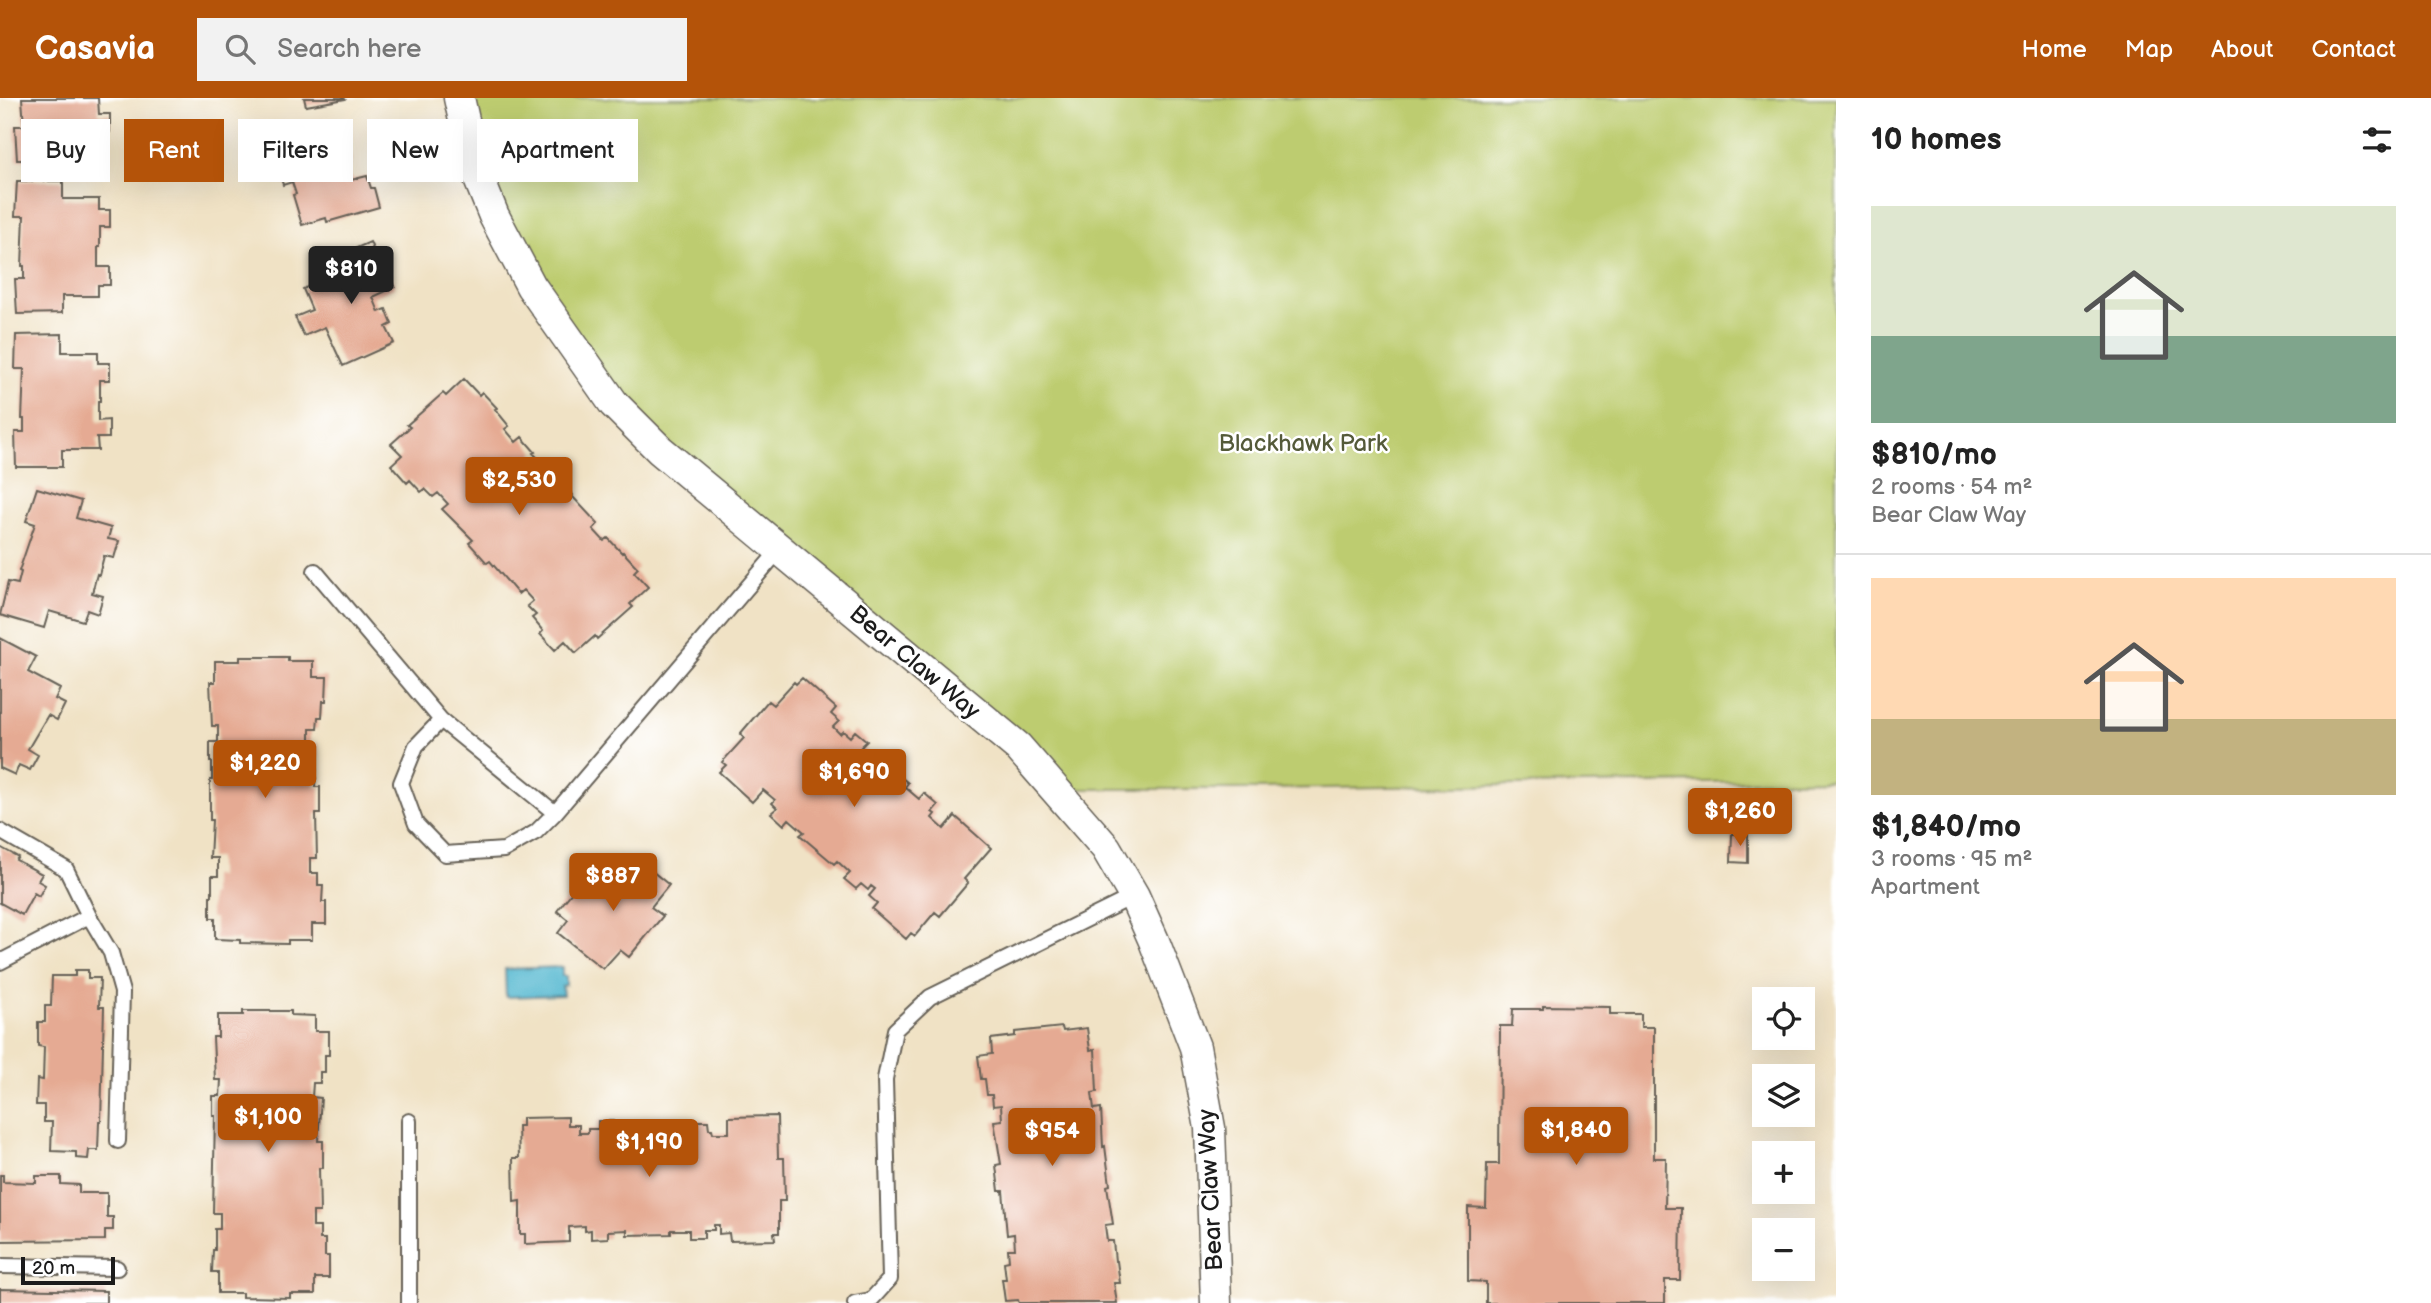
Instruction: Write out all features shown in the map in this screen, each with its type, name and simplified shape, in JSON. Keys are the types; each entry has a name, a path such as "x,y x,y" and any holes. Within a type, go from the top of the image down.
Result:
{"street":[{"name":"Bear Claw Way","path":"459,98 475,169 494,216 531,286 614,404 660,450 1018,747 1106,848 1134,896 1195,1047 1210,1128 1216,1303"}],"lane":[{"path":"441,720 416,746 401,783 416,824 445,854 504,850 536,832 555,813 780,549"},
{"path":"314,571 441,720 555,813"},
{"path":"0,831 66,869 111,953 122,992 118,1141"},
{"path":"855,1303 872,1300 890,1279 885,1079 895,1030 930,997 1134,896"},
{"path":"0,962 89,916"},
{"path":"409,1121 409,1303"},
{"path":"0,1266 117,1268"}],"green space":[{"name":"Blackhawk Park","path":"459,98 1836,98 1836,780 1263,789 1054,789 660,450 531,286 491,182 638,182 638,119 477,119 477,145"}],"water":[{"path":"562,967 562,976 566,976 566,985 562,986 563,995 506,997 505,969"}],"building":[{"path":"22,98 98,98 99,114 110,114 110,119 24,119"},
{"path":"304,98 344,98 345,99 306,106"},
{"path":"15,126 21,126 21,160 17,160"},
{"path":"367,176 367,182 374,188 379,207 327,222 326,218 302,225 293,195 296,194 292,182 353,182 353,180"},
{"path":"17,181 63,182 63,199 99,199 99,210 110,210 110,227 100,227 98,267 110,267 110,285 98,285 98,296 62,296 62,313 17,314 15,279 24,279 24,216 15,216"},
{"path":"370,242 376,256 381,254 395,287 373,297 379,312 386,309 392,324 386,327 394,343 343,366 325,327 304,336 295,317 312,310 303,289 344,270 338,256"},
{"path":"62,334 62,352 98,352 98,363 110,363 110,380 100,380 98,401 98,421 109,420 109,438 97,438 98,450 62,450 62,467 16,467 15,432 24,432 24,369 15,369 16,335"},
{"path":"464,379 479,395 482,392 497,408 495,409 509,426 505,429 516,442 522,437 535,452 533,453 598,524 593,529 604,541 608,538 623,552 638,568 634,572 648,587 630,604 633,607 597,639 595,636 576,653 565,641 555,650 540,634 543,631 532,618 536,615 527,606 533,601 523,590 518,594 490,561 487,563 469,543 473,540 442,509 448,504 438,493 433,497 425,489 421,492 410,480 407,483 391,465 402,455 391,444 410,427 407,425 443,393 446,396"},
{"path":"37,488 81,501 76,518 111,528 108,539 119,541 114,558 104,556 99,575 97,574 92,593 103,596 98,614 87,610 83,621 49,611 44,628 0,615 8,582 18,584 19,571 35,524 26,521"},
{"path":"0,638 36,657 28,672 60,689 55,699 65,704 57,720 48,715 28,749 38,755 30,770 19,765 15,775 0,768"},
{"path":"240,657 288,657 288,661 313,661 313,677 327,677 322,717 318,717 317,729 310,729 310,744 318,744 315,787 320,787 320,814 316,814 317,858 310,858 310,873 318,873 318,885 323,885 322,902 326,902 326,924 312,924 312,940 288,940 288,944 240,943 240,940 215,939 215,918 210,918 210,896 212,876 218,876 218,858 210,858 210,742 218,742 218,726 212,726 210,682 215,682 215,661 240,661"},
{"path":"802,678 836,708 831,714 839,721 833,727 840,734 843,731 850,737 855,731 867,741 861,747 908,783 905,787 919,799 924,793 938,805 932,812 935,814 932,818 944,829 955,816 991,848 964,879 968,883 940,916 935,912 915,936 911,933 906,939 872,909 877,903 869,896 875,889 871,886 868,890 861,884 856,889 844,879 850,873 837,861 834,864 800,835 804,832 789,819 784,825 771,813 777,808 772,803 775,800 763,790 752,802 719,772 726,765 722,762 744,738 740,734 768,701 773,705 794,682 796,684"},
{"path":"1732,834 1748,834 1748,863 1731,862"},
{"path":"0,847 18,857 16,860 42,874 38,881 45,885 39,896 34,893 22,915 0,903"},
{"path":"636,858 669,885 651,907 663,916 629,957 620,950 603,969 558,933 568,920 557,911 584,877 595,885 606,870 618,880"},
{"path":"75,970 88,970 88,978 100,978 99,1007 104,1007 101,1122 98,1150 89,1150 88,1159 76,1158 76,1152 51,1151 52,1122 44,1122 44,1105 36,1105 37,1079 43,1080 44,1047 38,1046 38,1022 45,1022 45,1006 51,1006 52,976 75,976"},
{"path":"1543,1006 1610,1007 1610,1014 1641,1014 1641,1027 1654,1027 1654,1158 1666,1158 1665,1208 1681,1208 1680,1280 1665,1280 1665,1303 1486,1303 1486,1282 1468,1281 1468,1207 1486,1208 1487,1164 1499,1164 1500,1026 1512,1026 1513,1009 1543,1009"},
{"path":"243,1011 291,1011 291,1015 315,1016 315,1031 329,1031 329,1055 325,1055 325,1072 320,1072 320,1083 313,1083 312,1097 321,1098 318,1141 323,1141 323,1168 319,1168 320,1212 313,1212 313,1227 320,1227 320,1239 325,1239 325,1256 329,1256 329,1278 315,1278 315,1294 290,1294 290,1298 242,1297 242,1293 218,1293 218,1272 212,1272 215,1229 220,1229 220,1213 213,1213 213,1096 220,1096 221,1080 215,1080 213,1037 218,1037 218,1015 243,1015"},
{"path":"1062,1027 1063,1031 1087,1028 1090,1050 1095,1049 1097,1092 1092,1093 1094,1109 1101,1108 1113,1224 1105,1225 1107,1241 1113,1241 1117,1261 1120,1283 1114,1283 1117,1303 1005,1301 1002,1279 1006,1279 1004,1262 1009,1261 1008,1249 1015,1249 1014,1234 1007,1235 1003,1191 999,1191 996,1165 1001,1164 994,1121 1002,1120 1001,1105 993,1106 992,1095 987,1095 985,1079 981,1079 978,1056 992,1054 991,1039 1015,1036 1015,1032"},
{"path":"777,1116 778,1158 784,1158 785,1201 779,1201 779,1233 774,1233 775,1240 730,1241 729,1233 719,1234 719,1225 714,1225 714,1230 704,1230 704,1238 689,1238 689,1230 671,1230 671,1234 627,1235 627,1230 608,1231 608,1238 591,1239 591,1230 585,1231 585,1226 569,1227 569,1242 525,1244 525,1234 520,1234 520,1201 514,1202 513,1158 519,1158 518,1126 522,1126 522,1118 568,1117 568,1125 579,1125 579,1133 598,1129 598,1121 613,1121 613,1129 631,1129 631,1125 672,1125 672,1129 691,1129 690,1121 708,1121 709,1129 712,1129 713,1133 729,1133 729,1117"},
{"path":"0,1175 3,1175 3,1182 36,1183 36,1176 61,1176 61,1184 79,1185 79,1193 107,1193 107,1217 113,1217 113,1230 105,1230 105,1240 0,1241"},
{"path":"0,1289 106,1291 106,1303 0,1303"}]}
